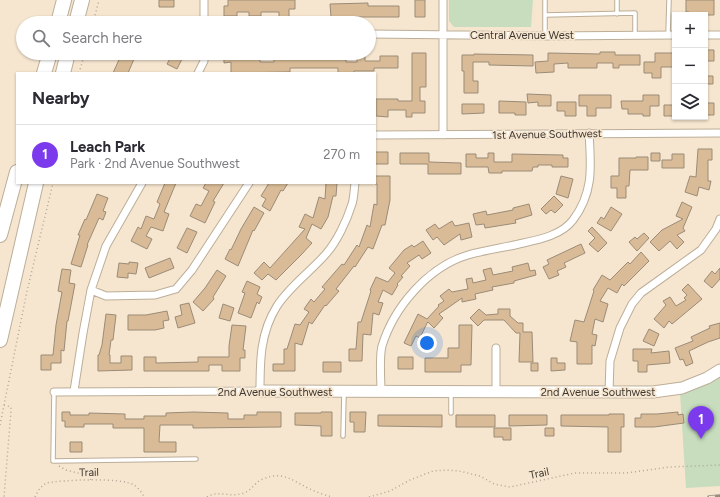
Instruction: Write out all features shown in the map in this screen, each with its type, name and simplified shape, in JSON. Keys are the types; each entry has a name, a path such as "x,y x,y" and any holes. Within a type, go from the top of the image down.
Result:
{"highway":[{"path":"58,16 59,0"},
{"path":"60,16 64,0"},
{"path":"78,16 82,0"},
{"path":"44,72 48,60"},
{"path":"63,72 66,60"},
{"path":"0,236 16,176"},
{"path":"0,340 36,184"}],"street":[{"path":"204,0 204,16"},
{"path":"443,0 443,135"},
{"name":"Central Avenue West","path":"376,34 545,36 672,35"},
{"path":"708,35 720,35"},
{"path":"198,72 204,60"},
{"path":"380,392 381,348 389,329 397,313 414,291 429,276 448,263 468,255 538,240 563,231 573,220 587,195 591,172 589,133"},
{"name":"1st Avenue Southwest","path":"376,135 720,133"},
{"path":"74,391 91,290 106,246 139,184"},
{"path":"91,290 106,296 155,295 176,289 192,270 248,184"},
{"path":"260,391 260,357 268,325 278,306 298,281 326,254 343,227 352,203 355,184"},
{"path":"609,392 610,361 620,328 632,304 642,293 700,250 716,229 720,219"},
{"path":"496,348 496,392"},
{"name":"2nd Avenue Southwest","path":"54,392 653,392 682,388 707,378 720,370"}],"lane":[{"path":"545,36 546,0"},
{"path":"617,0 617,14"},
{"path":"669,0 672,35"},
{"path":"545,15 634,13 635,35"},
{"path":"54,392 53,461 196,459"},
{"path":"343,436 344,392"},
{"path":"451,392 451,413"}],"path":[{"path":"95,16 99,0"},
{"path":"80,72 83,60"},
{"path":"0,425 27,291 52,184"},
{"path":"4,405 11,407 4,497"},
{"path":"58,461 62,469 88,475 91,478 90,481"},
{"name":"Trail","path":"369,497 390,491 410,480 433,471 460,471 480,476 494,484 510,487 575,473 626,473 676,466 720,465"},
{"path":"207,497 211,494 217,493 232,495 241,494 252,489 262,479 274,476 284,476 312,490 332,497"},
{"name":"Trail","path":"35,497 40,488 46,483 116,480 134,485 140,490 144,497"}],"green space":[{"path":"449,0 533,0 531,27 454,27 449,21"},
{"path":"720,373 720,486 686,488 680,393"}],"building":[{"path":"159,0 174,0 174,7 159,7"},
{"path":"228,0 295,0 295,9 289,9 289,16 279,16 279,12 261,12 261,16 249,16 249,12 237,12 237,16 224,16 224,6 228,6"},
{"path":"415,0 425,0 425,17 415,17"},
{"path":"686,0 714,0 714,15 708,15 708,12 686,12"},
{"path":"368,3 368,6 399,6 399,17 331,16 330,4"},
{"path":"708,50 714,50 714,61 708,61"},
{"path":"600,52 615,52 615,55 640,55 640,65 619,65 619,68 613,68 613,63 597,63 597,68 568,68 568,63 554,64 554,72 536,73 535,62 548,61 548,53 600,54"},
{"path":"412,53 426,53 426,87 420,87 420,101 425,101 425,113 412,113 412,117 406,117 406,110 388,110 388,117 376,116 376,99 398,99 398,101 412,101"},
{"path":"655,53 672,53 672,67 661,67 661,78 652,78 652,73 644,73 644,62 655,62"},
{"path":"462,55 533,55 533,66 489,65 489,62 473,62 473,81 478,81 478,93 464,93"},
{"path":"380,56 398,56 398,68 374,68 374,71 354,72 338,72 338,68 290,68 290,72 231,72 231,62 224,63 224,60 260,60 260,62 274,62 274,60 346,60 346,62 357,62 357,60 380,61"},
{"path":"119,60 134,60 128,72 113,72"},
{"path":"169,60 182,60 177,69 167,64"},
{"path":"708,76 713,76 713,84 708,84"},
{"path":"527,94 551,95 551,106 538,106 538,102 528,103"},
{"path":"579,95 611,95 611,108 596,108 596,116 587,116 587,106 579,106"},
{"path":"643,95 659,95 659,106 650,106 650,116 643,116 643,114 628,114 628,109 622,109 621,101 643,101"},
{"path":"499,101 526,102 526,115 499,113"},
{"path":"557,102 576,102 576,116 565,116 565,111 557,111"},
{"path":"708,103 714,103 714,115 708,115"},
{"path":"462,104 484,104 484,113 462,114"},
{"path":"664,105 672,105 672,116 664,116"},
{"path":"698,149 712,149 712,160 708,160 708,181 711,181 709,190 699,187 697,196 685,192 690,176 696,177"},
{"path":"376,152 388,152 388,164 376,164"},
{"path":"400,153 429,153 429,162 461,163 461,174 428,174 428,164 400,164"},
{"path":"488,153 494,153 494,162 512,162 512,154 563,155 563,158 568,158 568,167 538,165 538,167 533,167 532,171 502,171 502,173 489,173 488,167 466,167 466,154 476,154 476,158 488,158"},
{"path":"651,153 660,153 660,161 651,161"},
{"path":"672,154 684,154 684,168 662,168 662,160 672,160"},
{"path":"648,157 648,170 630,170 629,186 626,186 626,198 617,198 617,188 611,188 611,176 619,176 619,158"},
{"path":"376,176 390,176 390,200 385,225 382,225 373,249 368,247 355,267 354,266 336,289 339,291 326,306 325,305 312,324 309,322 302,345 295,343 295,371 273,371 273,364 284,364 284,349 287,349 295,324 300,325 309,312 304,309 311,299 314,302 325,289 322,287 342,264 344,265 357,245 359,247 367,225 370,227 374,204 377,205"},
{"path":"561,176 573,179 568,198 556,194"},
{"path":"165,184 176,184 164,212 169,214 163,231 151,227 146,236 152,239 147,249 131,241 138,227 141,229 146,216 154,219 160,204 157,202"},
{"path":"205,184 223,184 213,201 215,202 205,223 190,216 196,204 201,206 209,191 203,188"},
{"path":"268,184 287,184 283,191 281,190 270,211 262,206 266,199 261,196"},
{"path":"326,184 337,184 336,196 333,196 328,217 321,229 312,224 306,238 312,243 276,280 268,274 262,280 254,273 264,262 270,268 305,229 299,227 305,214 313,218 319,197 325,199"},
{"path":"97,194 108,198 103,211 106,212 103,220 99,218 87,245 81,267 71,264 80,235 78,235"},
{"path":"554,196 563,205 555,213 551,210 546,214 541,209"},
{"path":"682,202 692,207 683,228 685,231 677,235 684,242 677,249 670,241 659,251 650,242 662,230 683,219 676,216"},
{"path":"529,204 532,215 515,220 516,223 485,228 484,224 476,225 473,214 486,211 487,215 513,210 513,208"},
{"path":"254,207 264,213 254,231 253,230 238,266 225,259"},
{"path":"611,207 622,214 611,231 597,223 601,217 604,219"},
{"path":"452,221 455,226 469,223 472,237 461,240 460,234 444,245 437,237 433,240 426,230 435,224 439,229"},
{"path":"592,227 607,243 598,252 589,244 595,238 588,231"},
{"path":"187,228 197,232 187,253 177,248"},
{"path":"644,233 649,238 637,251 629,242 635,237 637,239"},
{"path":"423,241 431,253 422,259 419,255 407,263 410,266 401,276 403,277 397,284 398,285 392,295 383,290 378,302 383,303 379,315 373,313 371,335 363,334 362,361 349,361 349,349 356,349 358,322 361,322 371,291 370,290 376,277 388,282 395,273 389,268 404,250 412,245 414,247"},
{"path":"581,244 585,253 564,263 566,267 557,271 559,275 549,279 543,267 549,264 547,260"},
{"path":"641,252 649,261 624,286 622,284 617,293 608,288 600,301 608,304 603,322 595,319 592,334 597,335 595,346 592,345 592,364 577,364 577,342 570,341 575,320 584,322 594,291 593,290 602,275 610,280 628,262 630,264"},
{"path":"170,258 174,268 149,278 145,268"},
{"path":"129,262 138,263 136,274 128,273 128,278 117,277 119,263 129,264"},
{"path":"528,263 530,271 535,270 536,275 514,281 514,283 492,287 493,290 475,294 476,299 462,302 462,298 439,314 443,318 434,328 428,322 420,338 416,336 411,346 404,343 418,314 427,319 439,306 438,305 444,301 440,296 449,289 452,292 468,289 466,279 472,278 473,283 486,280 483,270 491,268 493,275 513,271 512,267"},
{"path":"720,268 720,279 712,288 704,281 712,271 715,274"},
{"path":"62,269 71,270 69,283 75,284 67,321 64,351 61,350 61,363 51,363 51,370 41,370 41,355 53,355 56,325 62,292 58,291"},
{"path":"217,270 226,276 213,297 214,299 203,311 193,302"},
{"path":"247,281 260,287 257,294 262,297 259,304 257,302 251,318 238,313 245,293 242,292"},
{"path":"688,284 702,299 672,324 669,321 664,328 654,319 666,305 663,301 670,297 676,306 686,300 684,298 687,295 682,290"},
{"path":"189,303 195,323 178,328 175,317 182,315 180,305"},
{"path":"223,304 234,308 230,321 219,318"},
{"path":"479,309 486,315 498,314 498,309 510,309 510,316 518,323 523,323 523,332 532,332 533,362 519,362 520,333 516,333 504,320 484,320 478,326 470,318"},
{"path":"167,311 169,320 163,321 164,328 155,330 128,330 128,315 146,315"},
{"path":"106,314 116,315 113,340 111,340 109,355 110,363 121,363 121,356 132,356 132,370 98,371 98,355 102,345"},
{"path":"720,323 720,338 689,351 693,363 686,366 683,359 680,360 675,348 693,341 691,337 710,328 709,326"},
{"path":"232,325 246,326 243,350 245,350 245,358 240,358 240,371 222,371 222,365 209,365 209,371 144,371 144,357 156,357 156,363 198,362 198,357 229,357"},
{"path":"459,325 472,325 471,365 461,365 461,372 425,372 425,358 448,358 448,348 459,348"},
{"path":"649,329 659,334 654,346 643,341"},
{"path":"633,349 652,349 651,353 669,351 670,363 647,365 647,372 638,372 638,361 633,361"},
{"path":"398,357 413,357 413,369 398,369"},
{"path":"551,358 557,358 557,363 565,363 565,370 551,371"},
{"path":"323,362 341,362 341,372 323,372"},
{"path":"531,363 538,363 538,371 531,371"},
{"path":"62,412 70,412 70,415 89,415 89,413 125,414 125,419 144,419 144,416 166,416 166,413 228,413 228,419 244,419 244,415 257,415 257,412 281,412 281,427 193,428 193,425 160,425 159,442 176,442 176,452 144,452 144,428 113,428 113,424 84,424 84,427 65,427 65,421 62,421"},
{"path":"332,412 332,436 321,436 321,426 295,425 295,413"},
{"path":"350,412 366,412 365,432 354,432 354,422 350,422"},
{"path":"678,412 678,415 683,414 684,423 654,427 635,427 635,418 641,418 641,414"},
{"path":"624,414 624,427 621,427 621,452 608,452 608,427 561,426 561,415"},
{"path":"378,415 442,415 442,427 378,426"},
{"path":"456,415 495,415 495,427 456,427"},
{"path":"509,415 547,415 547,425 509,426"},
{"path":"494,428 511,428 511,440 503,440 503,437 494,437"},
{"path":"545,428 554,428 554,436 545,436"},
{"path":"70,442 82,442 82,452 70,452"}],"railway":[{"path":"709,497 720,496"}],"place":[{"name":"Leach Park","path":"701,439"}]}
